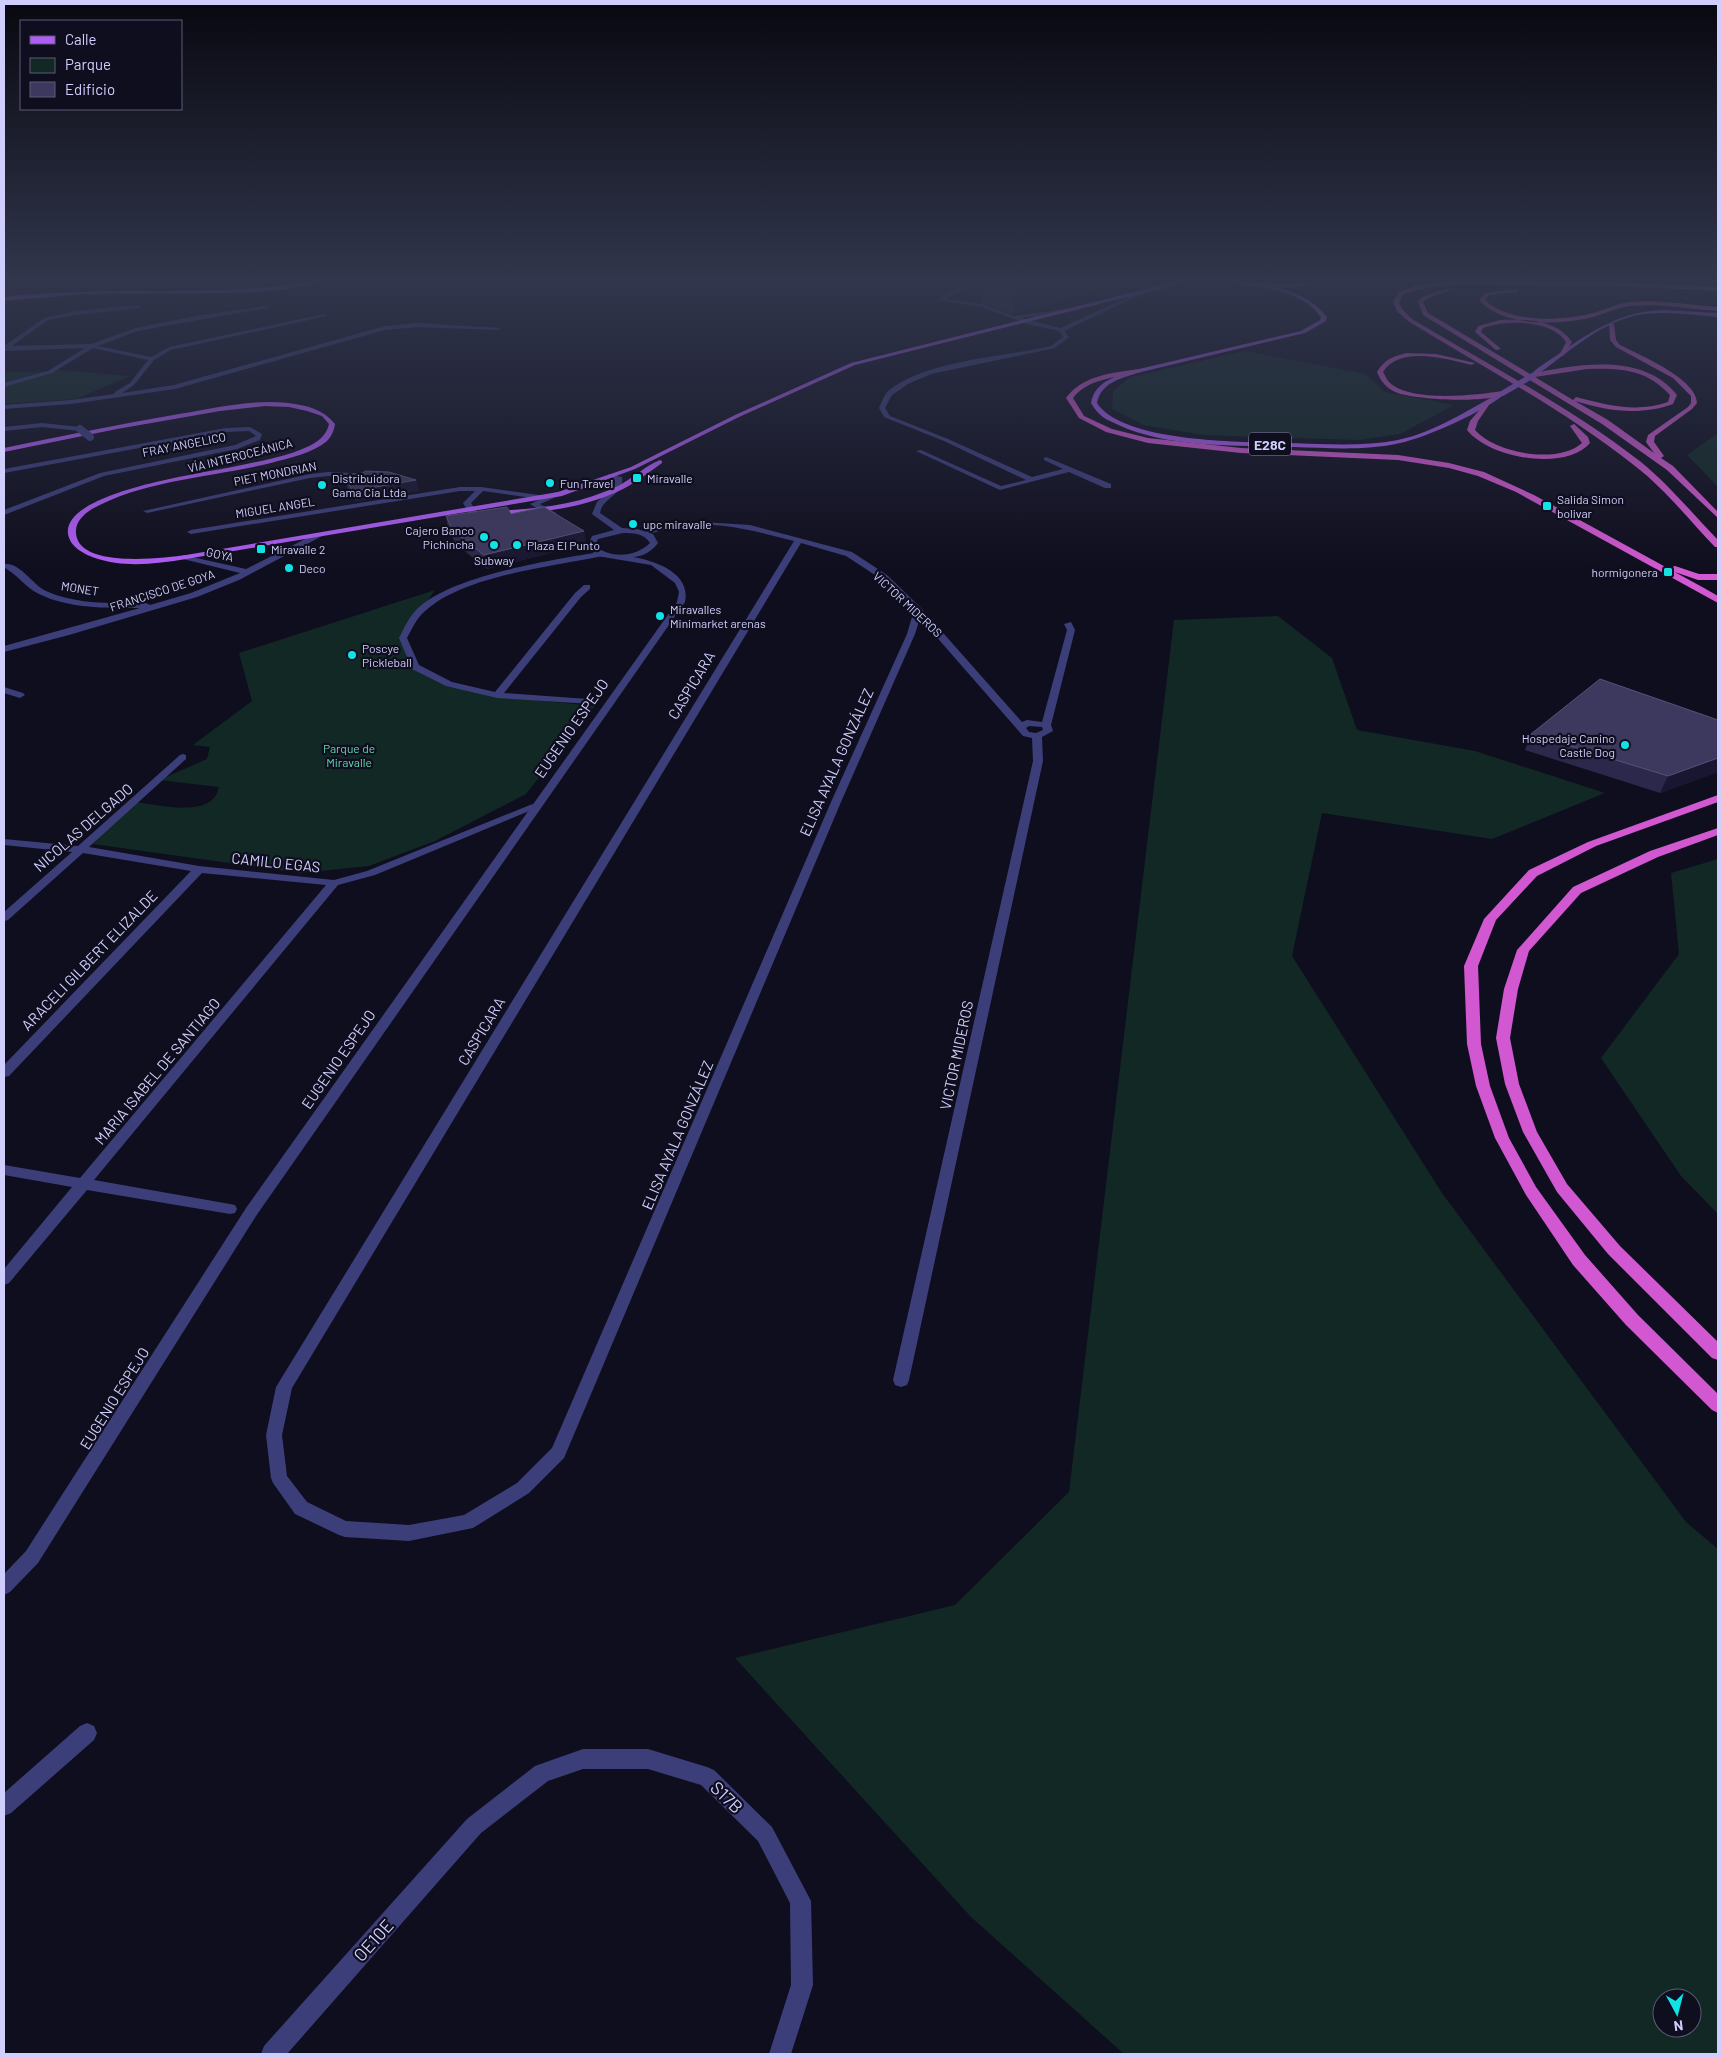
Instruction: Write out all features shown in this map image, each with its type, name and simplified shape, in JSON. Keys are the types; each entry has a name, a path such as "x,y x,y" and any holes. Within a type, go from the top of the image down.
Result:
{"highway":[{"path":"1102,378 1083,385 1071,394 1069,403 1081,416 1105,429 1158,443 1203,448 1396,457 1500,476 1523,485 1676,570 1698,577 1718,577"},
{"path":"1383,378 1393,387 1428,397 1458,398 1503,393"},
{"path":"1504,378 1562,413 1638,464 1661,484 1718,545"},
{"path":"1531,378 1606,422 1670,468"},
{"path":"1550,390 1596,405 1628,410 1664,406 1674,399 1674,395 1668,386 1652,378"},
{"path":"1676,378 1694,396 1694,402 1690,408 1650,439 1653,446 1670,468 1718,516"},
{"path":"1488,402 1471,425 1473,435 1496,448 1526,455 1565,456 1584,448 1585,439 1562,413"},
{"path":"1482,474 1564,515 1718,600"},
{"path":"1709,536 1718,552"},
{"path":"1718,798 1592,844 1533,873 1490,919 1471,966 1474,1044 1483,1086 1502,1138 1531,1191 1592,1275 1632,1320 1718,1405"},
{"path":"1718,831 1654,854 1577,890 1523,950 1511,989 1503,1038 1512,1084 1530,1132 1562,1188 1614,1250 1718,1353"}],"main road":[{"name":"VÍA INTEROCEÁNICA","path":"4,450 220,409 265,404 289,405 324,415 332,424 331,432 322,441 307,450 112,498 84,512 76,520 70,534 72,541 83,550 110,560 141,562 295,546 559,494 633,468 743,413 824,378"},
{"name":"E28C","path":"1117,378 1100,389 1095,399 1100,411 1115,422 1138,430 1196,440 1322,446 1383,445 1424,435 1488,402 1529,378"},
{"name":"VÍA INTEROCEÁNICA","path":"219,553 472,511 542,510 574,504 617,490 671,455 760,411 770,402"}],"street":[{"path":"4,385 29,378"},
{"path":"112,396 132,384 137,378"},
{"path":"4,407 71,402 175,387 206,378"},
{"path":"912,378 888,392 882,402 882,408 887,417 946,440 1033,479"},
{"path":"4,429 42,425 80,429 90,437 101,452"},
{"name":"FRAY ANGELICO","path":"4,471 233,429 250,429 260,435 258,439 243,445 102,474 4,513"},
{"path":"919,451 1000,488 1082,466"},
{"path":"1046,459 1108,486"},
{"name":"PIET MONDRIAN","path":"147,511 328,474 385,478"},
{"path":"611,476 619,479 617,490 598,506 596,514 621,531"},
{"path":"420,486 437,491"},
{"path":"472,511 467,503 481,489"},
{"name":"MIGUEL ANGEL","path":"191,532 437,491 481,489 539,497"},
{"path":"558,517 534,504 559,494"},
{"name":"VICTOR MIDEROS","path":"645,533 686,523 750,527 848,554 884,577 939,631 1026,734 1037,736 1038,761 901,1380"},
{"name":"VICTOR MIDEROS","path":"654,540 702,523"},
{"path":"591,547 592,536 621,531 645,533 654,540 651,547 646,551 619,557"},
{"name":"FRANCISCO DE GOYA","path":"4,649 66,633 213,588 320,535"},
{"name":"CASPICARA","path":"345,1529 301,1508 279,1478 274,1435 284,1387 799,540"},
{"path":"591,547 600,554"},
{"path":"588,702 497,695 448,684 415,667 403,638 421,610 468,585 548,562 591,547"},
{"name":"EUGENIO ESPEJO","path":"4,1586 32,1557 251,1212 534,807 681,602 683,592 679,582 653,563 646,551"},
{"path":"548,562 600,554"},
{"name":"EUGENIO ESPEJO","path":"600,554 653,563"},
{"name":"GOYA","path":"186,557 248,572"},
{"name":"MONET","path":"8,566 18,571 34,588 60,598 112,605 158,606"},
{"path":"497,695 578,594 587,586"},
{"name":"ELISA AYALA GONZÁLEZ","path":"345,1529 409,1533 467,1522 523,1488 558,1453 836,802 910,634 918,610"},
{"path":"1037,736 1046,734 1048,728 1046,725 1071,630 1068,624"},
{"path":"910,634 924,629 939,631"},
{"path":"4,690 20,695"},
{"path":"1022,727 1032,722 1046,725"},
{"name":"NICOLAS DELGADO","path":"4,918 183,757"},
{"name":"CAMILO EGAS","path":"4,842 79,849 198,869 334,883 371,873 534,807"},
{"name":"ARACELI GILBERT ELIZALDE","path":"4,1073 198,869"},
{"name":"MARIA ISABEL DE SANTIAGO","path":"4,1279 334,883"},
{"path":"4,1170 83,1186 230,1209"},
{"path":"4,1806 87,1733"},
{"name":"S17B","path":"474,1826 542,1773 583,1759 648,1759 707,1777 765,1834 800,1901 802,1985 780,2054"},
{"name":"OE10E","path":"272,2054 474,1826"}],"green space":[{"path":"4,378 125,378 76,399 4,404"},
{"path":"1130,378 1369,378 1385,392 1454,405 1400,434 1359,440 1203,435 1144,425 1112,409 1113,391"},
{"path":"1718,433 1718,487 1687,455"},
{"name":"Parque de Miravalle","path":"435,590 404,636 414,664 447,683 496,696 595,706 526,794 435,841 369,866 301,873 93,844 134,802 183,808 206,804 215,797 219,787 159,780 207,759 210,747 193,745 252,701 239,653"},
{"path":"1278,616 1332,658 1357,730 1475,751 1605,793 1492,839 1322,813 1292,956 1442,1193 1686,1522 1718,1549 1718,2054 1124,2054 971,1917 735,1658 955,1605 1069,1492 1174,620"},
{"path":"1718,859 1718,1214 1681,1176 1601,1058 1679,954 1671,873"}],"building":[{"path":"366,471 389,472 416,480 353,491 346,480"},
{"path":"507,507 511,514 544,507 584,531 484,555 453,531 446,516"},
{"name":"Hospedaje Canino Castle Dog","path":"1600,679 1718,720 1718,758 1668,776 1531,734"}],"place":[{"name":"Miravalle","path":"637,478"},
{"name":"Fun Travel","path":"550,483"},
{"name":"Distribuidora Gama Cia Ltda","path":"322,485"},
{"name":"Salida Simon bolivar","path":"1547,506"},
{"name":"upc miravalle","path":"633,524"},
{"name":"Cajero Banco Pichincha","path":"484,537"},
{"name":"Subway","path":"494,545"},
{"name":"Plaza El Punto","path":"517,545"},
{"name":"Miravalle 2","path":"261,549"},
{"name":"Deco","path":"289,568"},
{"name":"hormigonera","path":"1668,572"},
{"name":"Miravalles Minimarket arenas","path":"660,616"},
{"name":"Poscye Pickleball","path":"352,655"},
{"name":"Hospedaje Canino Castle Dog","path":"1625,745"}]}
